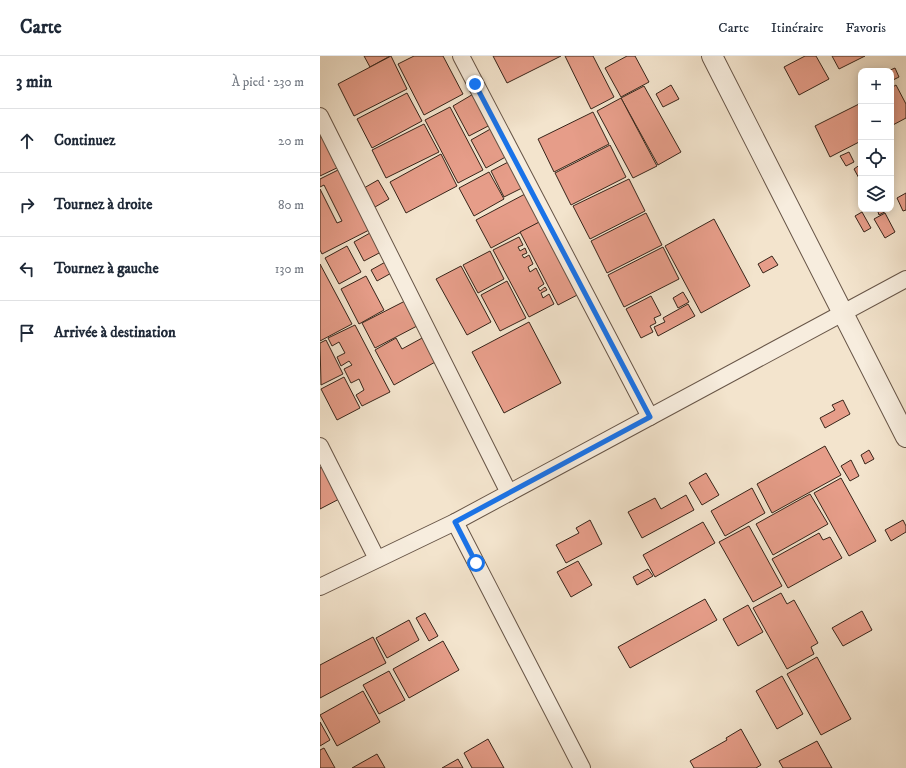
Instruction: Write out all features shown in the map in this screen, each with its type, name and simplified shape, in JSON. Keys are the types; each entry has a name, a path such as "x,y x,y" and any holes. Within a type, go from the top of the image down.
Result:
{"street":[{"path":"461,56 650,417"},
{"path":"712,56 906,437"},
{"path":"320,116 509,493"},
{"path":"320,587 455,522 906,279"},
{"path":"320,446 377,559"},
{"path":"455,522 582,768"}],"building":[{"path":"364,56 390,56 370,67"},
{"path":"391,56 407,89 354,116 338,84"},
{"path":"414,56 443,56 463,94 424,115 398,64"},
{"path":"493,56 561,56 507,83"},
{"path":"565,56 593,56 614,97 591,109"},
{"path":"627,56 635,56 649,82 621,97 605,68"},
{"path":"805,56 816,56 829,79 799,95 784,67"},
{"path":"832,56 865,56 839,69"},
{"path":"894,68 899,77 894,80"},
{"path":"671,85 679,99 663,107 656,94"},
{"path":"896,85 906,104 906,118 894,124 894,104 894,86"},
{"path":"644,86 681,152 658,165 621,98"},
{"path":"407,93 422,121 372,148 357,119"},
{"path":"475,93 492,124 469,136 453,106"},
{"path":"621,98 657,166 633,178 597,111"},
{"path":"858,104 858,143 830,157 815,126"},
{"path":"450,107 483,170 458,183 425,120"},
{"path":"593,112 609,144 554,172 538,139"},
{"path":"424,124 439,152 386,178 372,150"},
{"path":"494,127 509,155 486,168 471,140"},
{"path":"328,133 343,165 320,176 320,137"},
{"path":"610,145 626,177 571,205 555,173"},
{"path":"849,152 854,162 846,166 840,156"},
{"path":"441,154 457,186 406,213 390,182"},
{"path":"512,160 526,186 504,197 491,171"},
{"path":"858,166 858,176 854,169"},
{"path":"342,168 373,228 322,254 320,250 320,189 337,223 342,221 324,185 320,187 320,179"},
{"path":"489,172 504,199 474,216 459,188"},
{"path":"629,179 645,211 590,239 573,206"},
{"path":"378,180 389,199 375,207 364,188"},
{"path":"906,193 906,210 903,211 897,198"},
{"path":"525,194 540,222 491,248 476,220"},
{"path":"862,212 871,228 864,232 855,216"},
{"path":"646,213 662,245 607,273 591,241"},
{"path":"885,213 895,232 885,238 874,219"},
{"path":"545,219 583,292 558,305 520,232"},
{"path":"714,219 750,286 701,313 665,246"},
{"path":"370,233 381,252 364,261 354,242"},
{"path":"519,237 523,245 518,247 520,251 525,248 527,253 522,255 524,258 529,255 533,264 528,267 530,272 536,268 544,284 538,288 540,291 545,287 547,290 541,293 543,298 549,294 554,304 529,317 493,250"},
{"path":"347,246 361,272 339,284 325,258"},
{"path":"663,247 679,279 624,307 608,275"},
{"path":"490,251 504,279 478,293 463,265"},
{"path":"772,256 778,265 763,273 758,264"},
{"path":"389,260 395,271 377,281 371,270"},
{"path":"320,264 352,324 320,341"},
{"path":"461,266 491,322 467,335 436,279"},
{"path":"366,276 384,310 359,324 341,289"},
{"path":"507,281 526,318 500,331 481,295"},
{"path":"683,292 689,302 678,308 673,298"},
{"path":"651,296 661,315 654,318 656,323 650,326 653,332 641,338 626,309"},
{"path":"405,301 417,326 375,348 362,323"},
{"path":"688,304 695,316 658,336 654,327 665,322 663,318"},
{"path":"529,322 561,383 504,413 472,352"},
{"path":"355,325 390,392 362,406 356,395 364,390 359,379 351,383 344,369 352,365 349,361 341,366 337,357 345,353 339,342 332,346 328,338"},
{"path":"424,337 437,361 394,385 375,350 396,338 402,349"},
{"path":"326,340 343,374 321,385 320,343"},
{"path":"344,377 360,408 337,420 321,389"},
{"path":"843,400 850,414 825,428 820,418 835,410 832,405"},
{"path":"825,446 841,475 772,513 757,484"},
{"path":"869,450 874,459 865,464 861,455"},
{"path":"851,460 859,476 850,481 841,466"},
{"path":"327,464 343,497 320,509 320,468"},
{"path":"706,473 719,495 702,505 689,483"},
{"path":"841,478 876,541 849,556 814,493"},
{"path":"752,488 765,513 725,536 711,511"},
{"path":"810,494 828,524 773,555 756,524"},
{"path":"686,495 694,510 642,538 628,512 655,498 661,509"},
{"path":"590,520 602,544 566,563 556,545 579,533 576,528"},
{"path":"903,520 906,526 906,532 891,541 885,530"},
{"path":"703,522 715,543 655,577 643,555"},
{"path":"749,526 782,586 753,602 719,542"},
{"path":"819,533 823,540 830,537 842,558 788,588 772,559"},
{"path":"578,561 592,585 571,597 557,572"},
{"path":"648,569 653,576 637,585 633,577"},
{"path":"781,593 787,604 794,600 818,643 811,647 814,654 787,669 753,608"},
{"path":"705,599 717,620 630,668 618,647"},
{"path":"748,605 763,632 738,646 723,619"},
{"path":"862,611 872,630 843,646 832,628"},
{"path":"425,613 438,636 429,641 416,618"},
{"path":"409,620 419,640 387,658 376,638"},
{"path":"373,637 386,663 320,698 320,665"},
{"path":"443,641 459,670 409,698 393,669"},
{"path":"817,657 851,719 821,735 787,674"},
{"path":"389,671 405,700 379,714 363,685"},
{"path":"782,676 803,714 777,729 756,691"},
{"path":"363,691 380,722 337,746 320,715"},
{"path":"320,722 330,740 320,746"},
{"path":"741,729 761,765 756,768 694,768 690,761 727,740 726,738"},
{"path":"488,739 504,768 472,768 464,753"},
{"path":"817,741 832,768 783,768 779,761"},
{"path":"324,748 335,768 320,768 320,750"},
{"path":"377,754 385,768 352,768"},
{"path":"458,759 463,768 442,768"}],"route":[{"path":"475,84 650,417 455,522 476,563"}]}
